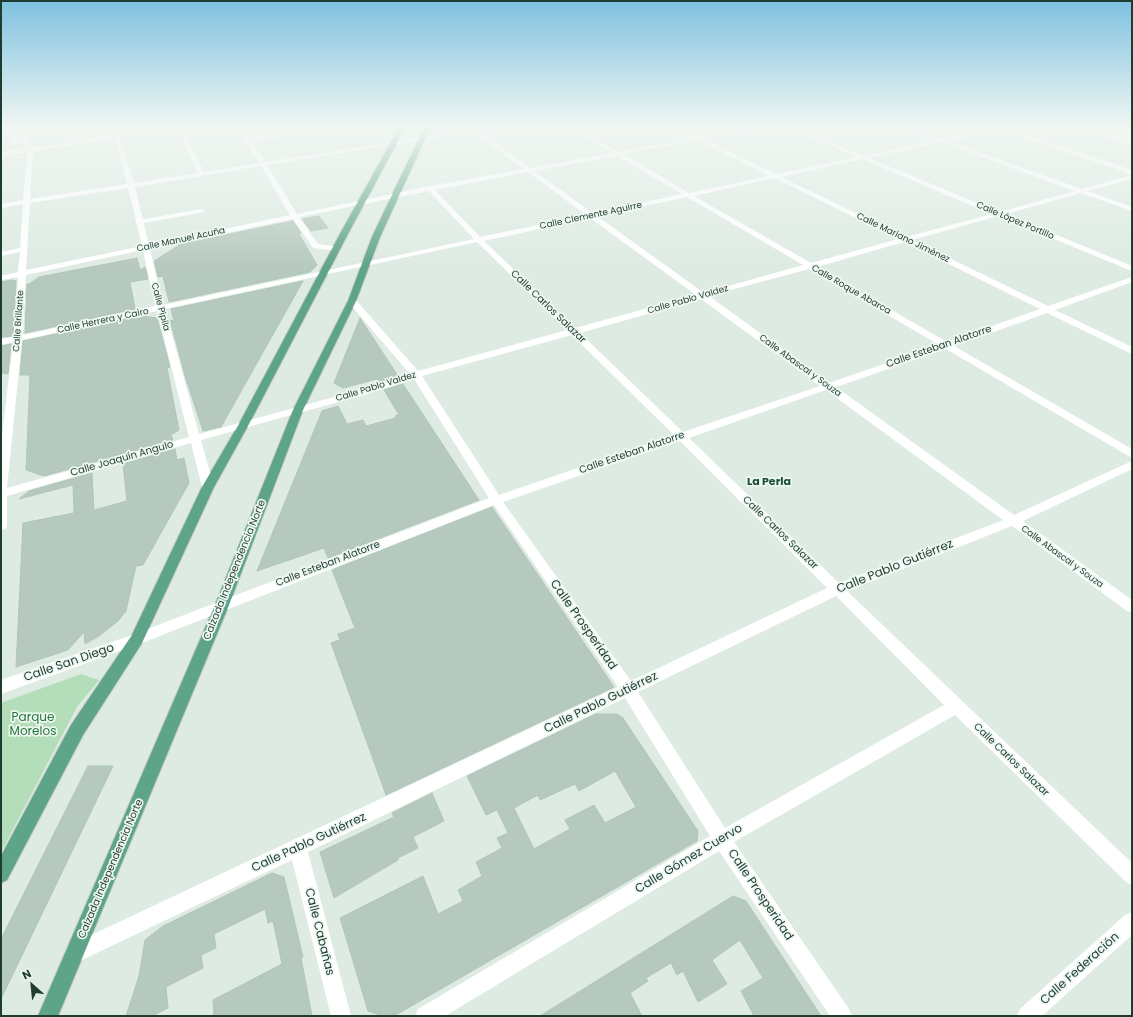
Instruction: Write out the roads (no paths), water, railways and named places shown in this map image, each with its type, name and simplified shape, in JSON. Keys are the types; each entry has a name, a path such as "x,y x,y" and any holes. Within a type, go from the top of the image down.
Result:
{"main road":[{"path":"1,874 77,730 137,639 208,487 244,424 377,173"},
{"name":"Calzada Independencia Norte","path":"48,1016 222,604 298,410 352,301 365,264 405,173"}],"street":[{"name":"Calle Brillante","path":"1,526 1,494 18,339 29,173"},
{"name":"Calle Pípila","path":"128,173 144,248 208,487"},
{"path":"1,206 205,173"},
{"path":"270,173 295,217 316,246 336,249"},
{"name":"Calle Manuel Acuña","path":"1,278 430,188 510,173"},
{"name":"Calle Abascal y Souza","path":"534,173 1132,607"},
{"name":"Calle Roque Abarca","path":"651,173 1132,454"},
{"name":"Calle Mariano Jiménez","path":"771,173 1132,350"},
{"name":"Calle Clemente Aguirre","path":"323,274 788,173"},
{"name":"Calle López Portillo","path":"901,173 1132,269"},
{"path":"1033,173 1132,209"},
{"name":"Calle Pablo Valdez","path":"244,424 360,393 416,375 1132,177"},
{"name":"Calle Carlos Salazar","path":"430,188 479,240 1132,876"},
{"path":"139,222 202,211"},
{"path":"1,254 24,249"},
{"name":"Calle Herrera y Cairo","path":"1,342 323,274"},
{"name":"Calle Esteban Alatorre","path":"137,639 222,604 496,500 827,385 946,346 1132,279"},
{"name":"Calle Prosperidad","path":"352,301 416,375 496,500 628,690 722,839 842,1016"},
{"name":"Calle Joaquín Angulo","path":"1,494 244,424"},
{"name":"Calle Pablo Gutiérrez","path":"75,953 298,848 838,589 1013,520 1132,465"},
{"name":"Calle San Diego","path":"1,687 137,639"},
{"name":"Calle Gómez Cuervo","path":"426,1016 722,839 956,706"},
{"name":"Calle Cabañas","path":"298,848 340,1016"},
{"name":"Calle Federación","path":"1027,1016 1132,922"}],"district":[{"name":"La Perla","path":"769,482"}],"park label":[{"name":"Parque Morelos","path":"33,725"}]}
